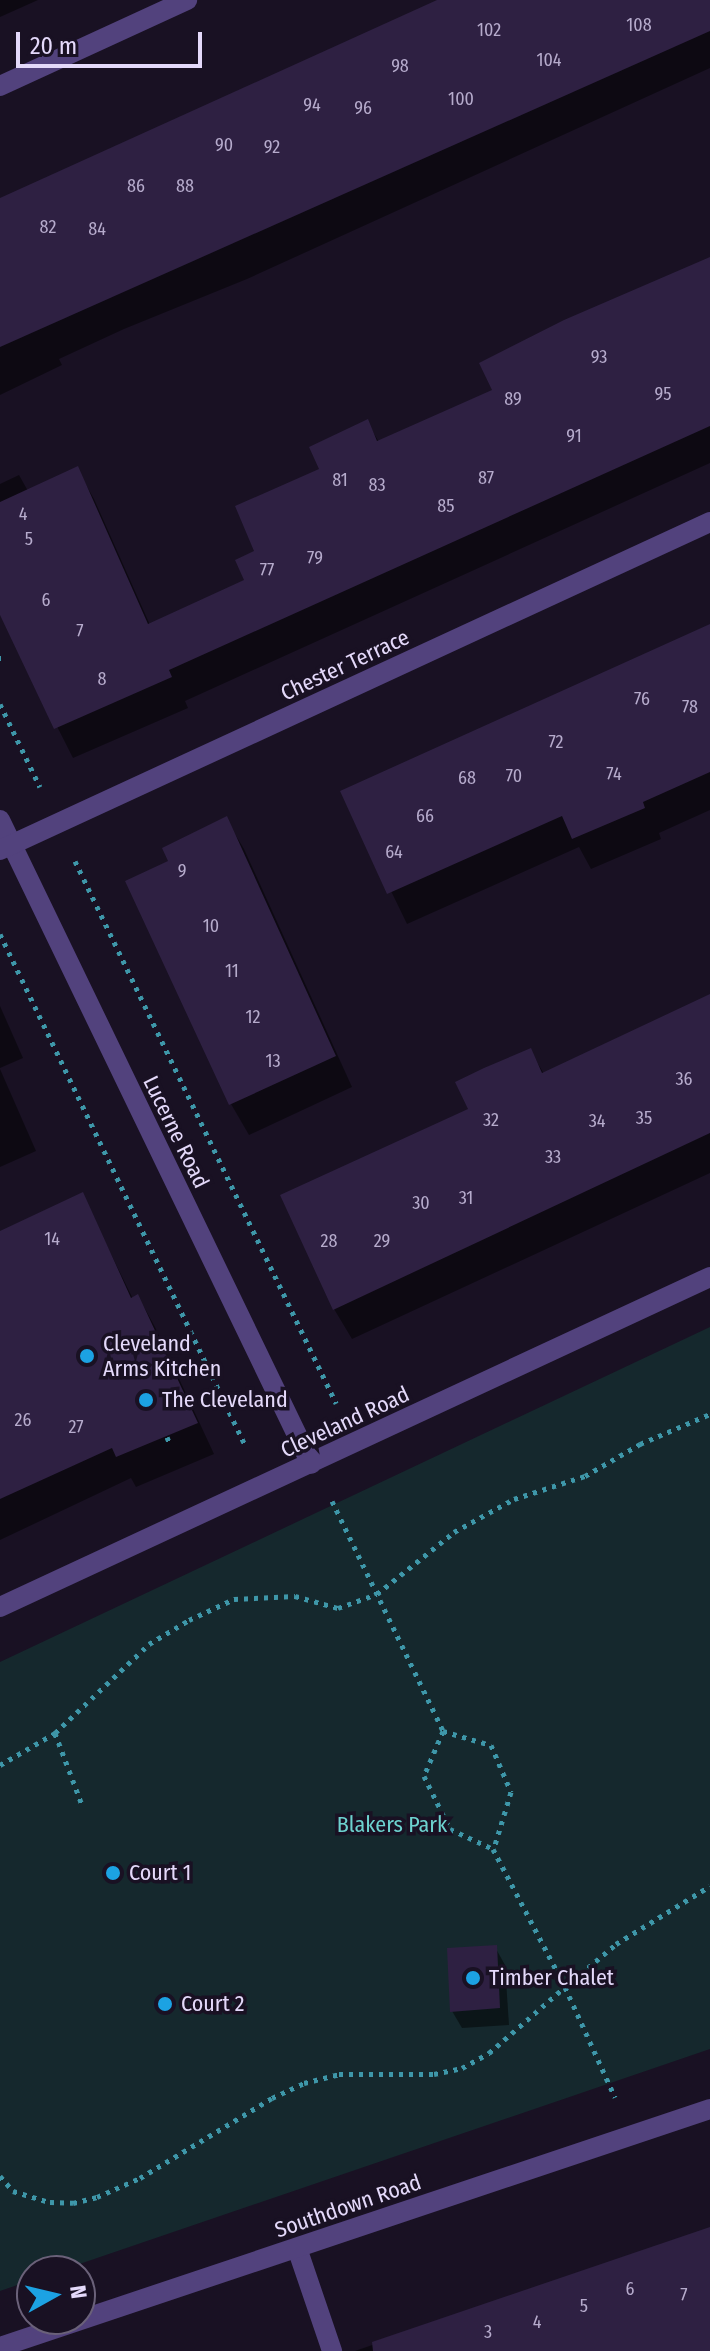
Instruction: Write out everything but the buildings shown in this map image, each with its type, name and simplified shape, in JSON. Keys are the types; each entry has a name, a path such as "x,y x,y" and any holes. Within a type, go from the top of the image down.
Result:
{"street":[{"path":"0,86 187,0"},
{"name":"Chester Terrace","path":"7,847 710,522"},
{"name":"Lucerne Road","path":"0,820 7,847 311,1464"},
{"name":"Cleveland Road","path":"0,1607 710,1277"},
{"name":"Southdown Road","path":"0,2347 710,2109"},
{"path":"297,2248 332,2351"}],"path":[{"path":"0,704 357,1443"},
{"path":"0,934 264,1486"},
{"path":"1,1767 55,1733 149,1644 234,1599 295,1596 338,1608 377,1594 454,1532 514,1499 585,1476 640,1444 710,1414"},
{"path":"167,1437 170,1444"},
{"path":"311,1464 443,1731 491,1745 511,1792 493,1849"},
{"path":"443,1731 424,1776 450,1829 493,1849 565,1987 609,2083 628,2136"},
{"path":"55,1733 82,1805"},
{"path":"0,2176 13,2191 50,2202 73,2203 97,2197 140,2178 272,2098 304,2083 339,2074 434,2074 462,2068 489,2053 616,1944 710,1886"}],"green space":[{"name":"Blakers Park","path":"710,1327 710,2049 96,2258 96,2255 16,2255 16,2286 0,2291 0,1662"}],"place":[{"name":"Cleveland Arms Kitchen","path":"87,1356"},
{"name":"The Cleveland","path":"146,1400"},
{"name":"Court 1","path":"113,1873"},
{"name":"Timber Chalet","path":"473,1978"},
{"name":"Court 2","path":"165,2004"}]}
